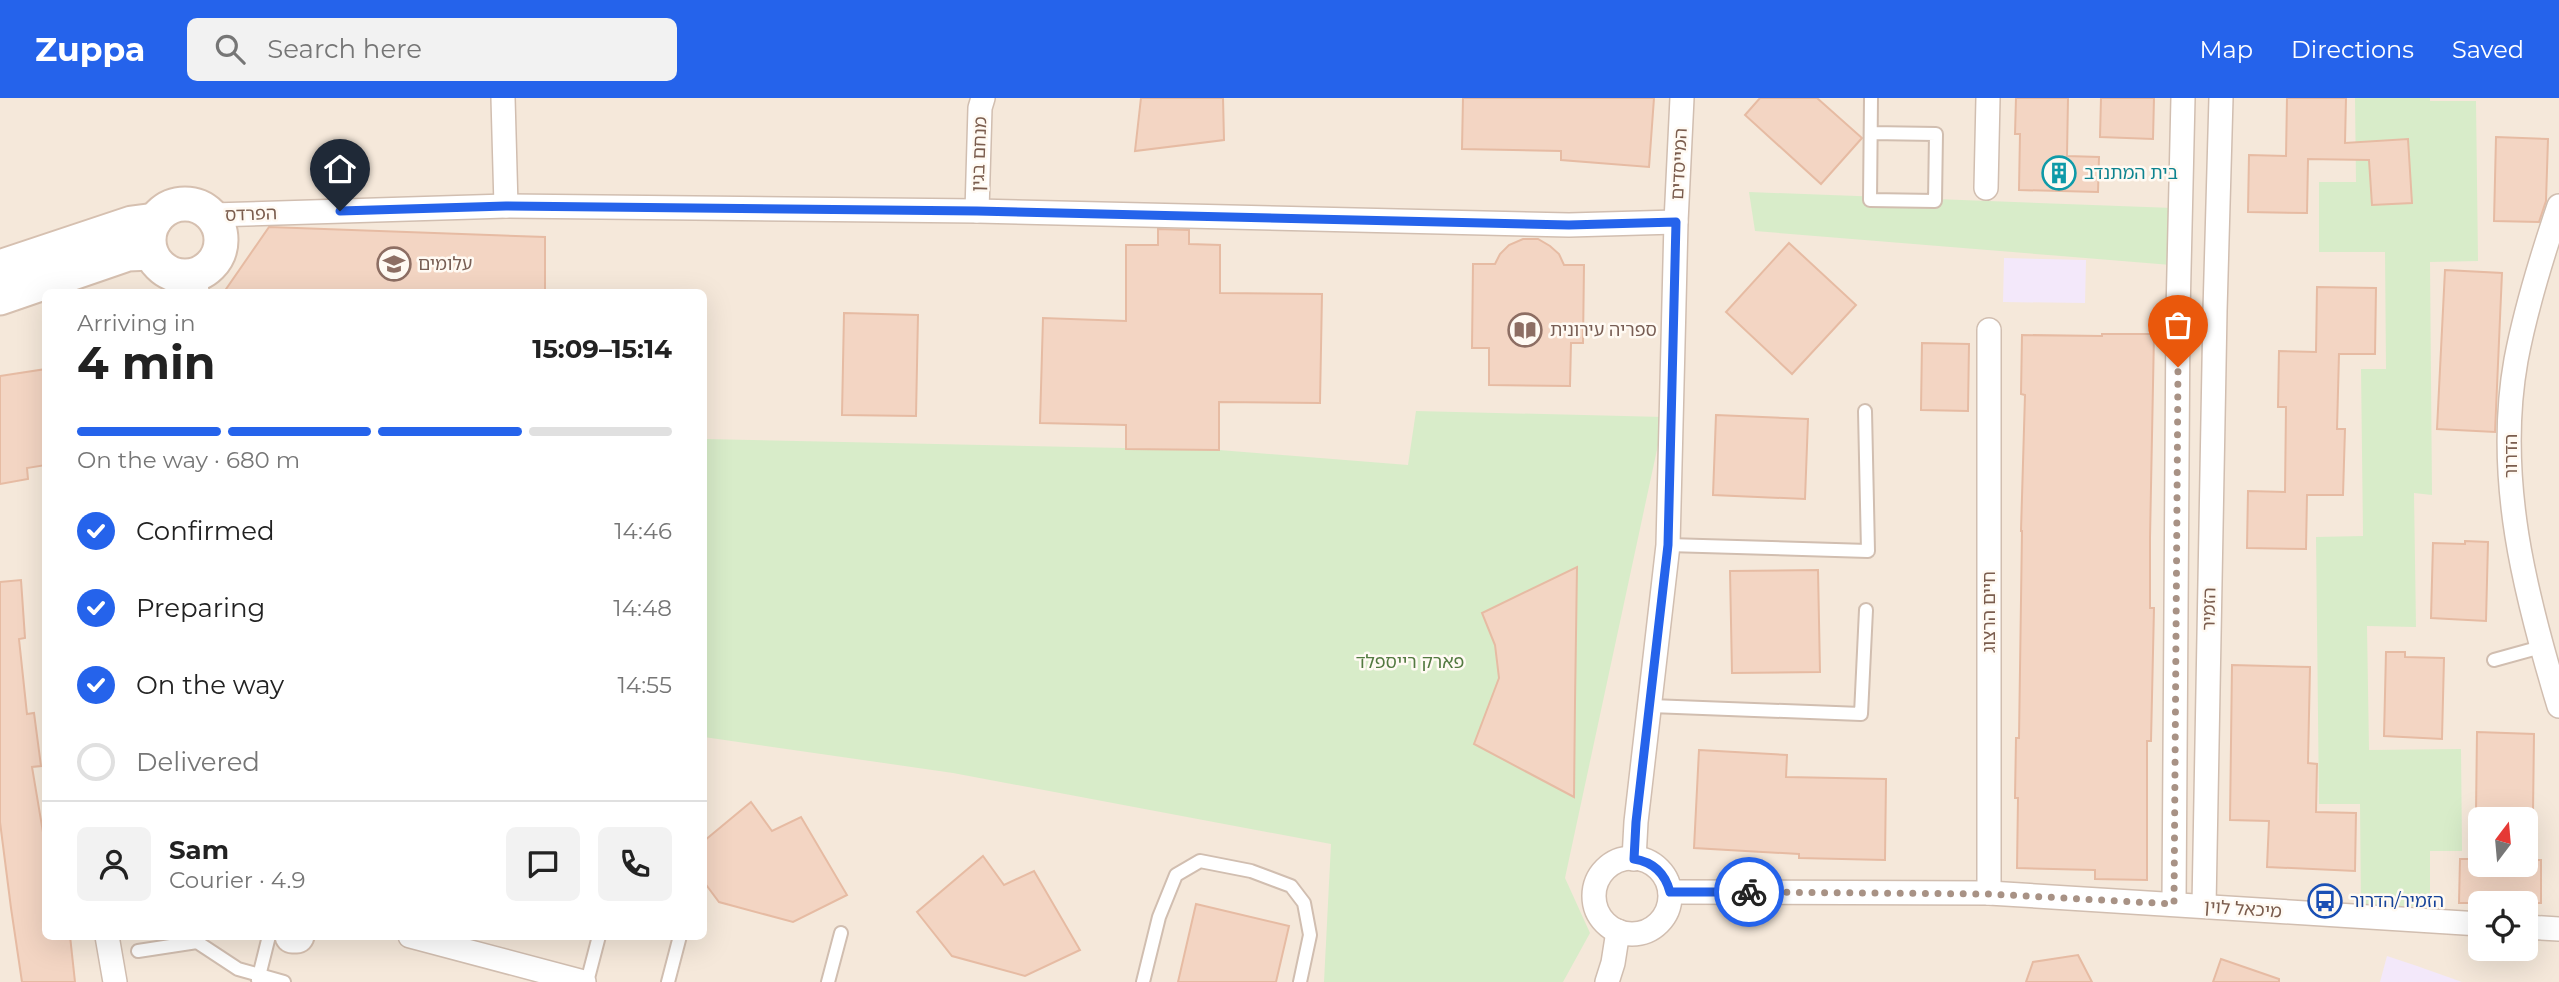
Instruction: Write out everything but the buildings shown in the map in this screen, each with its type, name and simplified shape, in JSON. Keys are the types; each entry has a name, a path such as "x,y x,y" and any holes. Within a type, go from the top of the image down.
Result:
{"street":[{"path":"503,98 506,206"},
{"name":"מנחם בגין","path":"977,211 980,108 983,98"},
{"name":"המייסדים","path":"1634,859 1668,545 1676,222 1682,98"},
{"path":"1986,188 1988,98"},
{"name":"הזמיר","path":"2174,904 2178,313 2183,98"},
{"name":"הזמיר","path":"2204,906 2221,98"},
{"path":"184,203 196,205 212,215 220,228 221,251 196,284 160,266 149,244 150,232 162,211 184,203"},
{"name":"הפרדס","path":"212,215 506,206 977,211 1569,225 1676,222"},
{"name":"הדרור","path":"2559,206 2529,298 2516,362 2510,428 2512,512 2521,565 2541,648 2559,706"},
{"path":"0,267 132,223 155,220"},
{"path":"0,298 128,254 152,253"},
{"path":"2179,262 2184,274 2197,278 2208,275 2216,264"},
{"path":"2178,313 2184,300 2196,296 2210,299 2215,311"},
{"name":"חיים הרצוג","path":"1989,894 1990,330"},
{"path":"1622,859 1651,863 1664,876 1670,892 1664,917 1643,932 1630,934 1607,925 1595,905 1594,894 1602,872 1622,859"},
{"name":"מיכאל לוין","path":"1670,892 1989,894 2468,923"},
{"path":"2538,928 2559,929"},
{"path":"1606,982 1613,963 1618,931"},
{"path":"108,940 115,982"},
{"path":"424,940 544,978 586,982"}],"lane":[{"path":"1871,98 1870,200 1935,201 1936,134 1871,133"},
{"path":"1668,545 1868,551 1865,411"},
{"path":"1651,706 1861,714 1866,610"},
{"path":"2494,660 2541,648"},
{"path":"1143,982 1159,917 1176,875 1200,861 1251,871 1291,886 1304,903 1310,935 1300,982"},
{"path":"828,982 841,933"},
{"path":"258,979 268,940"},
{"path":"586,982 598,940"},
{"path":"668,982 679,940"},
{"path":"138,951 197,942 258,979 284,982"}],"shaded area":[{"path":"0,98 2559,98 2559,982 0,982"},
{"path":"2004,258 2086,260 2085,303 2003,302"},
{"path":"2387,956 2417,966 2462,982 2380,982"}],"green space":[{"path":"2355,98 2476,101 2478,261 2430,262 2432,495 2414,493 2416,627 2367,626 2369,750 2461,749 2462,851 2430,851 2430,906 2361,906 2360,804 2319,804 2316,537 2363,536 2361,369 2386,369 2385,252 2319,252 2319,182 2356,182"},
{"path":"1749,192 2173,208 2171,265 1755,231"},
{"name":"פארק רייספלד","path":"1416,411 1664,417 1565,878 1590,933 1563,982 1324,982 1331,844 953,773 707,737 707,439 1219,450 1408,465"}],"way so far":[{"path":"1749,892 1989,894 2174,904 2178,367"}],"place":[{"name":"בית המתנדב","path":"2059,173"},
{"name":"עלומים","path":"394,264"},
{"name":"ספריה עירונית","path":"1525,330"},
{"name":"הזמיר/הדרור","path":"2325,901"}],"route":[{"path":"340,211 506,206 977,211 1569,225 1676,222 1668,545 1634,859 1651,863 1658,869 1670,892 1749,892"}]}
